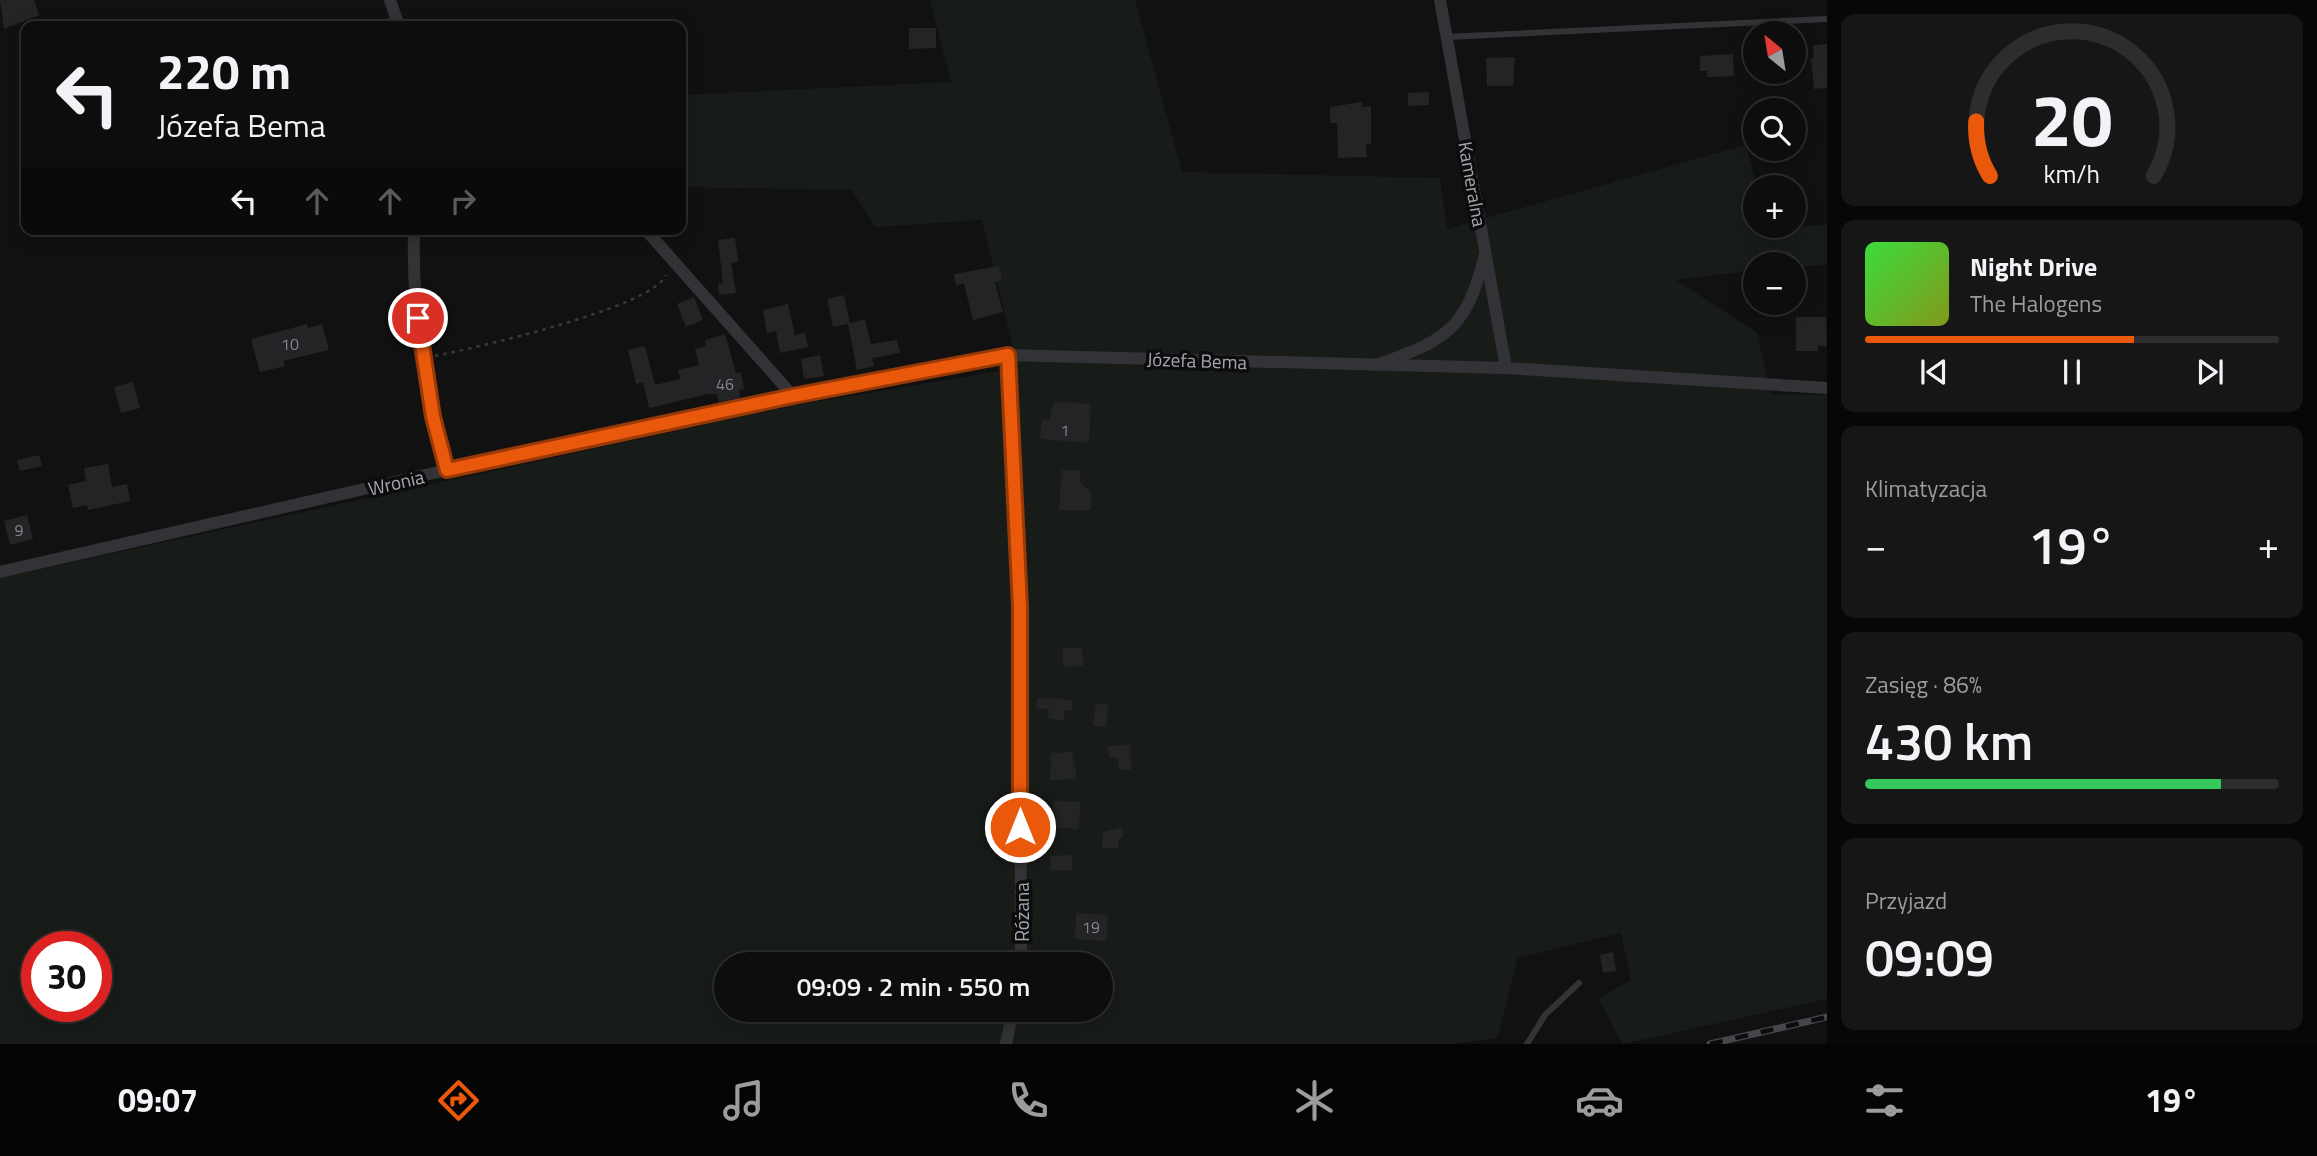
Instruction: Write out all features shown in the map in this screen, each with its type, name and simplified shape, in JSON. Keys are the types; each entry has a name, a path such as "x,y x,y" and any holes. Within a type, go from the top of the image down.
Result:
{"street":[{"path":"390,0 398,21"},
{"name":"Kameralna","path":"1440,0 1506,368"},
{"path":"415,235 415,294 437,437 447,470"},
{"path":"651,235 793,396"},
{"path":"1376,365 1432,344 1456,325 1473,298 1485,254"},
{"name":"Józefa Bema","path":"793,396 1008,355 1506,368 1827,388"},
{"name":"Różana","path":"1008,355 1020,607 1021,952"},
{"name":"Wronia","path":"0,572 447,470 793,396"},
{"path":"1006,1044 1011,1022"}],"lane":[{"path":"1446,37 1827,19"},
{"path":"1527,1044 1545,1015 1578,983"}],"path":[{"path":"424,359 536,331 642,296 665,279 672,258"}],"shaded area":[{"path":"930,0 1135,0 1182,172 1440,178 1447,229 1743,146 1743,161 1750,161 1754,175 1743,175 1743,238 1806,238 1806,226 1827,224 1827,265 1806,266 1806,252 1743,252 1743,272 1676,280 1757,333 1771,394 1827,395 1827,999 1623,1044 1598,999 1631,980 1621,933 1518,958 1497,1038 1452,1044 0,1044 0,578 796,405 1018,368 982,220 875,227 852,190 686,187 686,95 951,82"}],"building":[{"path":"0,0 34,0 39,15 4,29"},
{"path":"909,28 936,28 936,48 909,49"},
{"path":"1827,44 1827,88 1814,89 1811,58 1814,57 1813,45"},
{"path":"1733,54 1734,76 1707,77 1707,71 1700,71 1700,56"},
{"path":"1515,57 1513,86 1487,86 1486,58"},
{"path":"1429,92 1429,105 1408,106 1408,93"},
{"path":"1362,102 1362,107 1371,106 1371,144 1366,144 1367,157 1338,158 1337,123 1330,123 1330,107"},
{"path":"735,238 738,262 731,263 736,293 719,295 718,284 723,283 718,240"},
{"path":"999,266 1002,281 995,282 1003,312 973,320 964,284 956,285 954,274"},
{"path":"844,295 850,323 865,319 871,344 897,340 900,353 872,358 874,366 857,370 848,324 833,327 827,299"},
{"path":"694,297 703,320 686,327 677,304"},
{"path":"788,304 795,335 805,333 808,347 780,353 776,331 767,333 763,310"},
{"path":"1796,317 1826,317 1827,346 1818,346 1818,351 1796,351"},
{"path":"307,324 308,328 322,324 329,350 283,361 285,366 260,372 251,339"},
{"path":"725,334 736,373 741,372 744,389 739,390 740,398 719,402 717,394 708,394 649,408 643,382 636,384 628,350 645,346 655,385 680,379 678,370 699,365 695,349 706,346 705,340"},
{"path":"820,355 824,376 804,379 801,359"},
{"path":"133,382 140,408 121,413 114,387"},
{"path":"1054,402 1091,404 1089,443 1040,439 1042,420 1049,421"},
{"path":"39,455 42,466 20,471 17,460"},
{"path":"108,464 112,487 127,484 130,501 88,510 87,505 73,508 68,485 86,481 84,468"},
{"path":"1062,470 1080,470 1080,482 1091,493 1091,510 1059,510"},
{"path":"27,515 33,539 10,545 4,521"},
{"path":"1063,648 1082,648 1083,666 1063,667"},
{"path":"1037,698 1073,700 1072,711 1064,710 1064,720 1048,719 1049,709 1036,708"},
{"path":"1096,704 1108,705 1106,727 1093,726"},
{"path":"1130,745 1131,770 1119,770 1118,758 1109,758 1108,746"},
{"path":"1072,752 1077,779 1050,780 1051,753"},
{"path":"1054,801 1080,802 1079,829 1054,828"},
{"path":"1122,827 1123,838 1119,838 1118,848 1102,848 1103,832"},
{"path":"1072,855 1072,870 1051,871 1050,856"},
{"path":"1076,913 1108,915 1106,941 1075,939"},
{"path":"1613,952 1616,971 1603,973 1600,955"}],"railway":[{"path":"1710,1044 1827,1017"}],"route":[{"path":"418,318 433,417 447,470 793,396 1008,355 1020,607 1020,827"}]}
